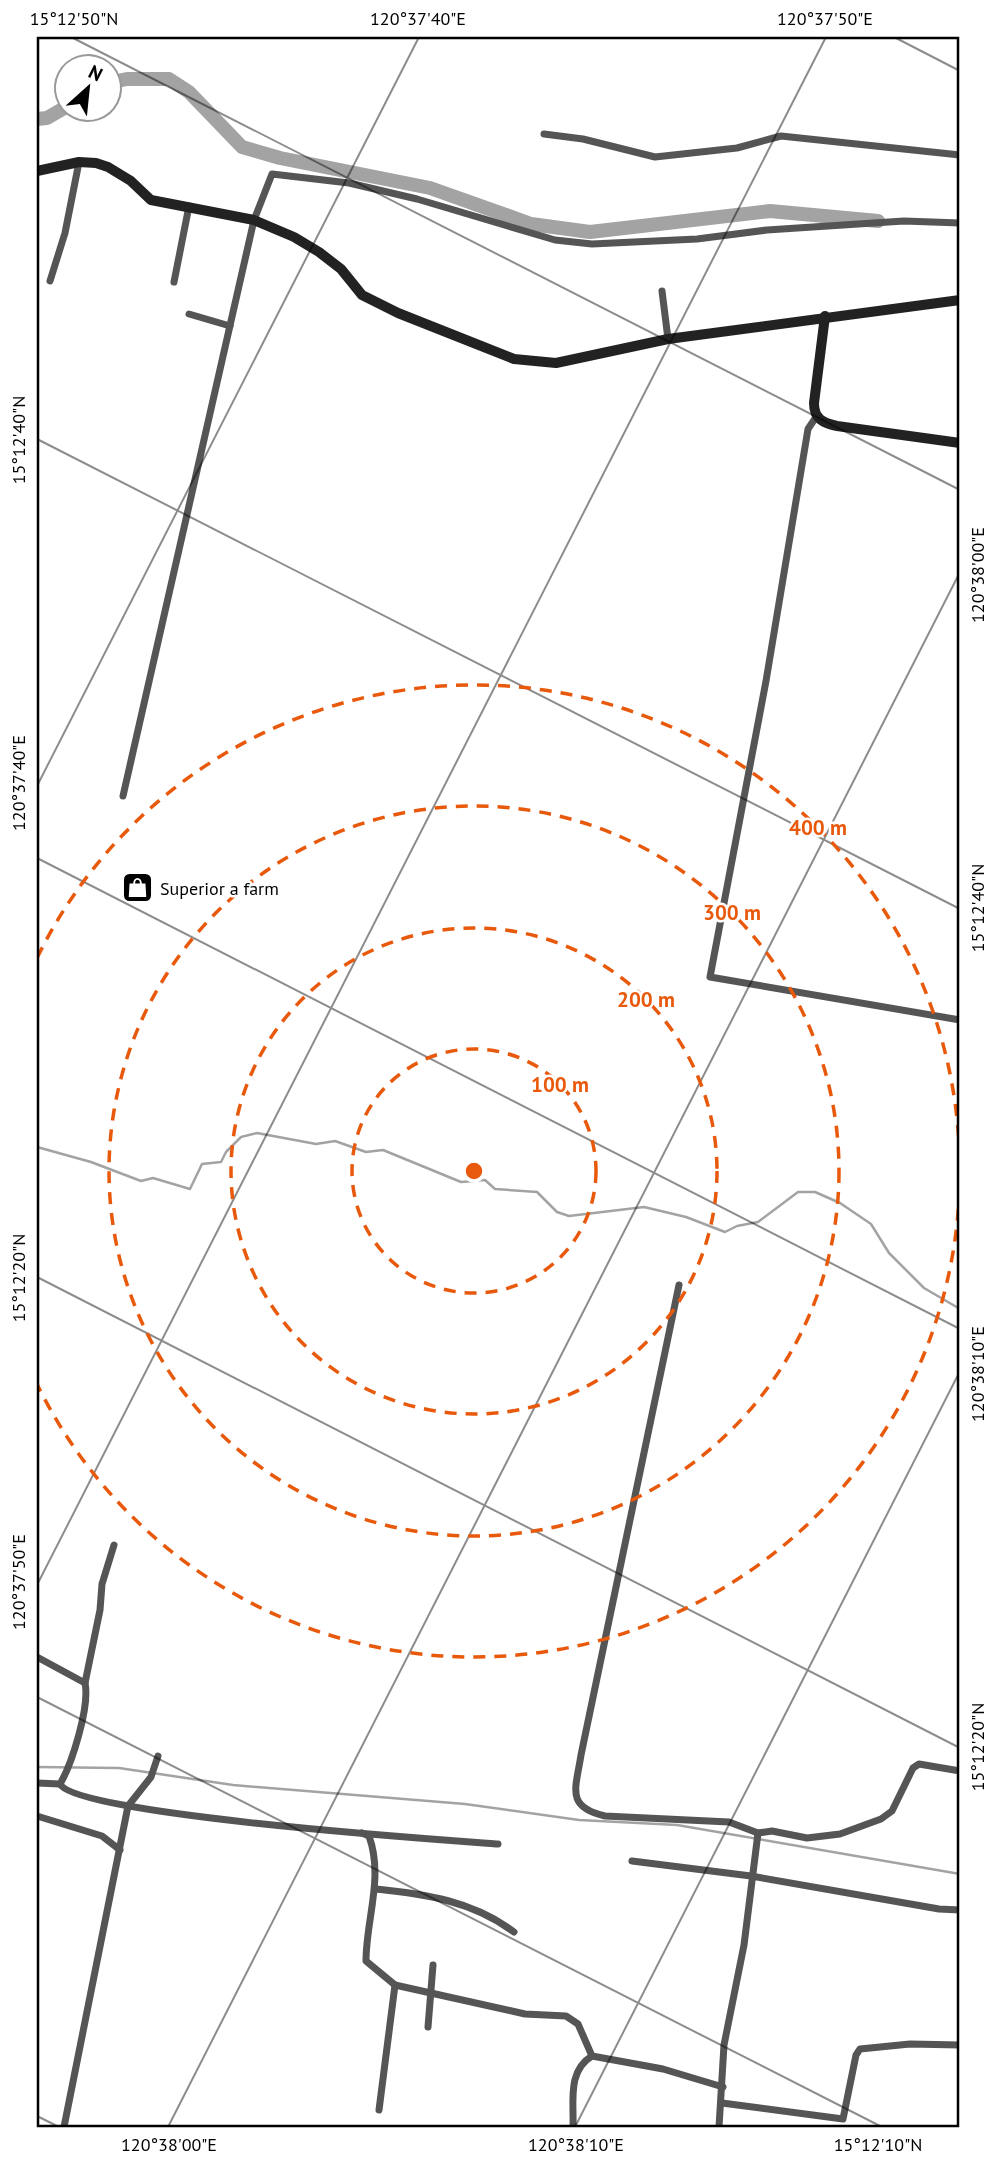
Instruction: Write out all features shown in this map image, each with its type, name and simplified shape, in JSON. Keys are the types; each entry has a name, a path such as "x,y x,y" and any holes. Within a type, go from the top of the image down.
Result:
{"street":[{"path":"544,134 583,139 655,157 737,148 781,136 960,155"},
{"path":"50,281 65,233 79,162"},
{"path":"37,171 79,162 108,167 151,200 254,220 295,237 319,251 341,268 362,295 514,359 556,363 668,339 960,300"},
{"path":"123,796 254,220 268,178 278,173 349,183 417,198 555,240 592,244 697,239 767,230 876,223 960,223"},
{"path":"174,282 189,206"},
{"path":"662,291 668,339"},
{"path":"189,314 230,326"},
{"path":"825,316 814,403 816,416 808,429 764,689 710,977 960,1020"},
{"path":"816,416 837,426 960,443"},
{"path":"679,1285 581,1755 576,1798 589,1812 605,1816 729,1822 757,1835 772,1832 807,1838 862,1827 892,1811 916,1765 924,1763 960,1771"},
{"path":"60,1784 67,1772 86,1704 85,1683 100,1610 102,1584 114,1545"},
{"path":"37,1657 85,1683"},
{"path":"64,2127 128,1806 152,1773 158,1756"},
{"path":"37,1783 60,1784 71,1793 128,1806 222,1820 498,1844"},
{"path":"37,1816 102,1836 120,1850"},
{"path":"362,1833 369,1836 372,1846 376,1889 366,1961 395,1985 525,2014 566,2016 578,2024 592,2056"},
{"path":"719,2127 724,2045 744,1945 757,1835"},
{"path":"632,1861 751,1876 939,1909 960,1910"},
{"path":"376,1889 432,1896 467,1906 514,1932"},
{"path":"428,2027 433,1965"},
{"path":"379,2110 395,1985"},
{"path":"722,2103 843,2119 856,2055 860,2049 910,2044 960,2045"},
{"path":"573,2127 575,2074 579,2065 592,2056 663,2069 723,2087"}],"waterway":[{"path":"122,80 169,79 189,92 242,147 280,158 430,188 531,224 590,232 770,211 878,221"},
{"path":"37,119 52,115"},
{"path":"37,1147 91,1162 141,1181 153,1178 190,1189 202,1164 221,1162 226,1152 241,1137 257,1133 316,1144 335,1141 366,1152 383,1150 461,1182 485,1180 495,1189 537,1192 557,1212 569,1216 644,1207 686,1217 725,1232 737,1226 758,1222 798,1192 815,1192 840,1203 871,1224 889,1253 924,1288 960,1309"},
{"path":"37,1767 119,1768 233,1785 465,1804 579,1820 677,1825 960,1874"}],"place":[{"name":"Superior a farm","path":"137,888"}]}
